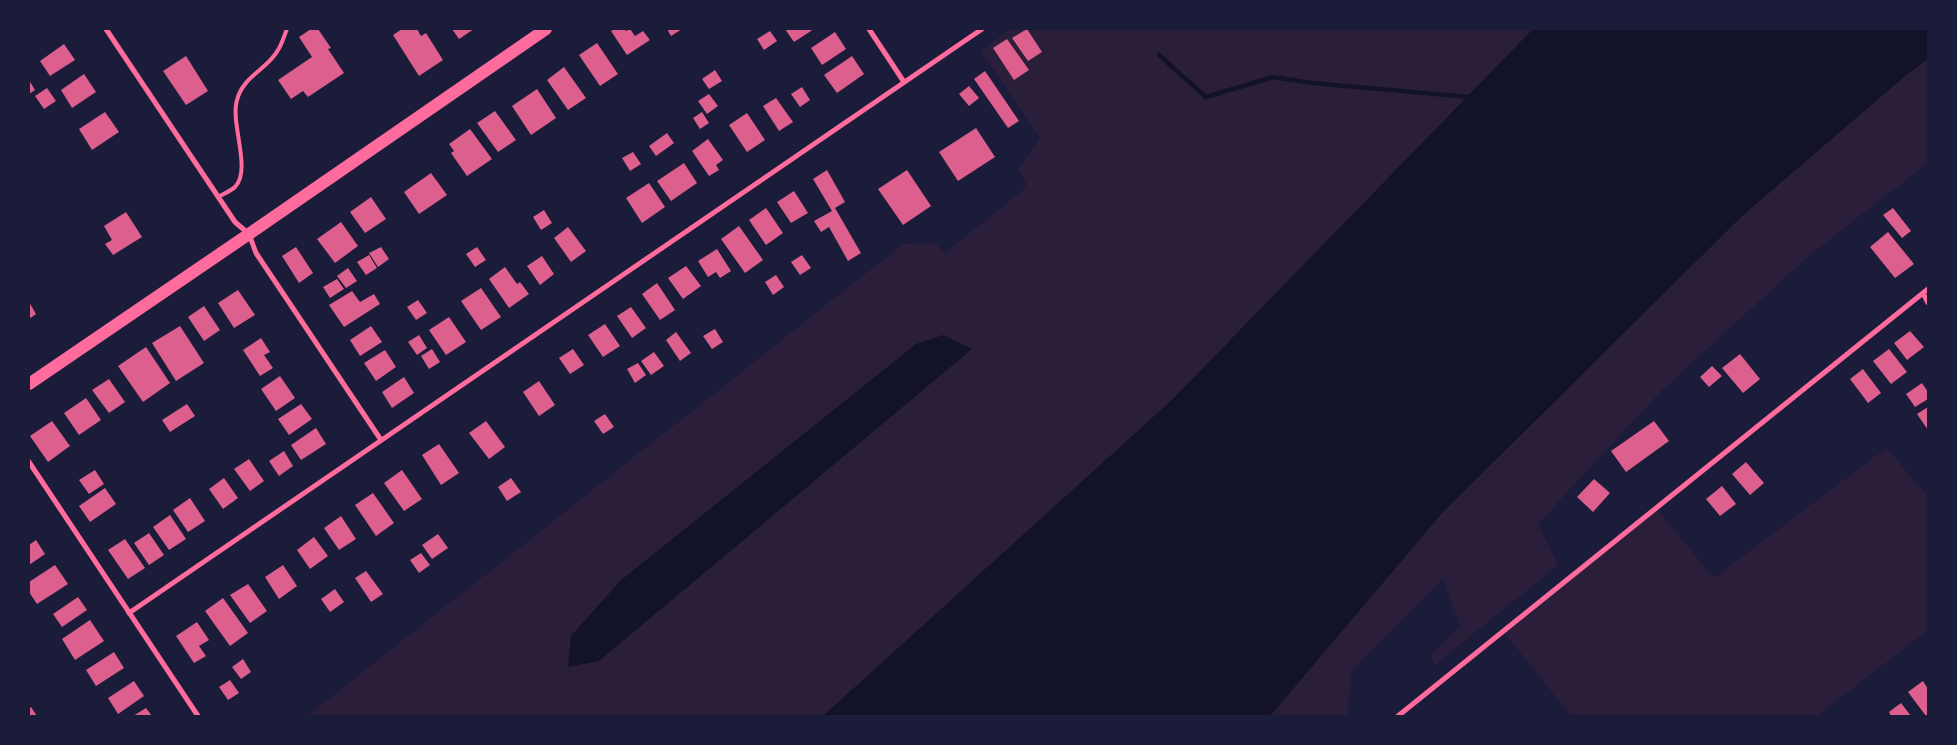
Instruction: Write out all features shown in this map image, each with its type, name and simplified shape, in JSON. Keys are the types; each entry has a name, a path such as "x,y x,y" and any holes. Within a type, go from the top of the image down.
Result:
{"main road":[{"path":"29,384 546,29"}],"street":[{"path":"106,29 218,197 236,222 249,234 256,253 381,440"},
{"path":"870,29 904,82"},
{"path":"129,613 982,29"},
{"path":"1398,716 1928,289"},
{"path":"1923,293 1928,303"},
{"path":"29,462 198,716"}],"lane":[{"path":"218,197 235,187 240,178 242,165 235,116 237,100 245,83 278,51 287,29"}],"shaded area":[{"path":"1010,29 1533,29 1172,400 823,716 307,716 903,244 936,243 944,254 1021,192 1027,184 1018,169 1040,138 981,51"},
{"path":"1533,29 1928,29 1928,59 1906,75 1742,216 1442,513 1270,716 823,716 1172,400"},
{"path":"1928,59 1928,163 1811,254 1660,392 1538,524 1558,565 1435,665 1430,655 1460,626 1443,578 1352,671 1347,716 1270,716 1442,513 1742,216 1906,75"},
{"path":"943,335 972,349 599,661 568,667 571,636 620,581 916,344"},
{"path":"1886,448 1928,496 1928,630 1817,716 1571,716 1503,631 1656,508 1714,578"}],"building":[{"path":"311,29 318,29 331,48 328,49 344,73 308,97 303,91 291,99 278,80 312,57 299,37"},
{"path":"402,29 417,29 421,36 426,33 443,60 419,76 393,35"},
{"path":"452,29 474,29 459,39"},
{"path":"624,29 626,31 630,29 635,36 643,31 650,40 627,55 611,31"},
{"path":"667,29 682,29 671,36"},
{"path":"785,29 814,29 794,42"},
{"path":"1027,29 1042,52 1028,61 1012,38"},
{"path":"770,31 777,41 764,50 757,39"},
{"path":"835,32 846,49 822,65 811,48"},
{"path":"1007,39 1029,70 1014,80 993,48"},
{"path":"597,43 618,74 600,86 579,55"},
{"path":"64,44 75,60 50,76 40,61"},
{"path":"186,56 208,91 186,105 163,71"},
{"path":"852,56 864,74 837,93 824,75"},
{"path":"564,67 586,98 568,110 547,80"},
{"path":"715,70 722,81 709,89 702,79"},
{"path":"985,71 1019,121 1008,128 974,79"},
{"path":"84,74 96,92 72,108 61,90"},
{"path":"29,80 35,90 29,94"},
{"path":"969,86 979,98 969,106 959,94"},
{"path":"802,87 810,100 800,107 791,94"},
{"path":"47,88 56,101 44,109 35,96"},
{"path":"537,89 556,118 531,135 512,106"},
{"path":"709,94 718,106 707,114 698,101"},
{"path":"776,98 793,122 779,131 763,106"},
{"path":"495,111 516,140 498,152 477,123"},
{"path":"105,112 119,132 92,150 79,129"},
{"path":"702,112 709,123 700,129 693,118"},
{"path":"747,113 765,140 747,152 729,125"},
{"path":"976,128 995,157 958,181 939,152"},
{"path":"470,129 492,159 467,176 451,153 454,151 449,144"},
{"path":"667,133 674,143 656,156 649,146"},
{"path":"708,139 723,160 716,165 719,170 709,176 692,151"},
{"path":"633,152 641,164 630,171 622,158"},
{"path":"684,163 697,183 671,201 657,181"},
{"path":"827,170 845,202 835,208 861,253 848,261 829,227 821,232 814,221 832,211 813,179"},
{"path":"907,170 931,206 903,225 878,189"},
{"path":"431,173 447,195 419,214 404,192"},
{"path":"649,183 665,207 642,223 626,198"},
{"path":"794,191 808,213 791,223 777,202"},
{"path":"371,197 386,219 365,233 350,212"},
{"path":"766,208 783,233 766,245 749,220"},
{"path":"1893,208 1911,231 1902,238 1883,215"},
{"path":"544,210 552,223 541,230 533,217"},
{"path":"126,212 142,237 113,255 105,244 112,240 104,226"},
{"path":"341,222 358,246 335,263 317,239"},
{"path":"739,226 763,260 745,273 721,239"},
{"path":"568,227 586,251 571,262 554,238"},
{"path":"1888,232 1914,264 1895,278 1870,247"},
{"path":"296,247 313,273 299,283 282,256"},
{"path":"381,247 389,259 378,267 369,253"},
{"path":"477,247 486,260 475,267 466,254"},
{"path":"717,249 731,271 720,278 716,272 708,277 698,261"},
{"path":"369,255 377,268 366,275 357,262"},
{"path":"802,255 811,268 800,275 791,262"},
{"path":"542,256 554,274 540,285 527,266"},
{"path":"686,266 701,286 683,299 668,278"},
{"path":"505,267 517,284 520,282 529,294 509,308 489,279"},
{"path":"348,268 357,281 346,288 337,276"},
{"path":"776,275 784,287 773,295 765,282"},
{"path":"337,279 344,289 330,298 323,287"},
{"path":"657,283 675,310 660,320 642,294"},
{"path":"481,288 501,317 481,330 461,301"},
{"path":"238,290 255,315 234,328 218,303"},
{"path":"352,291 360,302 374,294 380,304 344,327 329,305"},
{"path":"418,300 427,313 416,320 407,307"},
{"path":"29,302 36,314 29,319"},
{"path":"204,306 220,330 204,341 188,317"},
{"path":"631,307 646,328 632,338 617,316"},
{"path":"449,317 466,342 446,355 429,330"},
{"path":"605,324 620,346 603,357 588,335"},
{"path":"180,326 204,363 176,381 152,343"},
{"path":"371,326 382,342 360,356 350,340"},
{"path":"715,329 723,342 712,349 703,336"},
{"path":"1910,331 1924,347 1907,360 1894,343"},
{"path":"676,332 691,353 680,361 666,340"},
{"path":"419,335 427,348 417,355 408,342"},
{"path":"261,338 270,352 264,355 273,368 260,376 243,350"},
{"path":"146,347 170,383 143,402 118,366"},
{"path":"432,349 440,362 429,369 421,356"},
{"path":"573,349 584,365 570,374 559,358"},
{"path":"1889,349 1907,372 1891,384 1873,361"},
{"path":"385,350 396,367 376,381 364,363"},
{"path":"654,352 664,366 651,375 641,361"},
{"path":"1740,354 1760,379 1743,393 1722,368"},
{"path":"638,363 646,375 635,383 627,369"},
{"path":"1712,366 1722,376 1709,387 1700,377"},
{"path":"1863,369 1881,393 1868,403 1850,379"},
{"path":"280,376 295,398 276,411 261,389"},
{"path":"404,377 414,393 392,408 382,392"},
{"path":"109,379 125,402 109,413 92,390"},
{"path":"539,381 555,405 539,416 523,392"},
{"path":"1922,383 1928,392 1928,399 1915,407 1906,394"},
{"path":"86,398 101,420 79,435 64,413"},
{"path":"187,404 195,416 170,432 162,420"},
{"path":"301,404 312,419 289,435 278,419"},
{"path":"1928,407 1928,430 1917,414"},
{"path":"605,414 614,427 603,434 594,421"},
{"path":"52,421 70,446 48,462 30,436"},
{"path":"486,421 505,447 489,459 469,433"},
{"path":"1654,421 1669,441 1626,472 1611,451"},
{"path":"316,428 326,444 301,460 291,445"},
{"path":"439,444 459,473 441,485 422,455"},
{"path":"284,451 293,466 279,476 269,461"},
{"path":"249,459 264,481 250,491 234,469"},
{"path":"1746,462 1764,483 1750,495 1732,474"},
{"path":"95,470 104,484 89,494 79,480"},
{"path":"402,470 422,499 404,511 384,483"},
{"path":"224,478 238,498 223,509 209,489"},
{"path":"511,478 521,492 507,501 498,487"},
{"path":"1594,479 1610,493 1593,512 1577,497"},
{"path":"1722,486 1736,504 1720,516 1706,499"},
{"path":"105,488 116,504 90,522 79,506"},
{"path":"373,493 394,523 376,536 355,505"},
{"path":"190,498 205,521 188,532 173,510"},
{"path":"170,515 186,539 169,550 153,527"},
{"path":"341,516 356,539 339,550 324,528"},
{"path":"149,533 164,555 149,565 134,543"},
{"path":"438,534 448,548 432,559 422,545"},
{"path":"314,537 328,556 310,569 297,550"},
{"path":"125,539 145,568 128,579 108,550"},
{"path":"36,540 45,554 29,565 29,545"},
{"path":"421,553 430,565 419,573 410,560"},
{"path":"55,565 68,584 37,604 29,592 29,582"},
{"path":"283,565 297,586 279,599 265,577"},
{"path":"366,571 383,594 371,602 355,578"},
{"path":"248,584 267,611 250,623 230,595"},
{"path":"335,589 344,602 330,612 321,599"},
{"path":"78,597 87,610 62,627 53,614"},
{"path":"223,598 248,633 230,646 205,611"},
{"path":"90,620 104,641 75,660 62,639"},
{"path":"197,622 209,640 199,646 206,656 194,663 176,636"},
{"path":"114,652 124,668 96,686 86,670"},
{"path":"243,659 251,672 241,679 232,667"},
{"path":"230,680 239,693 228,700 219,687"},
{"path":"134,681 144,696 118,714 108,698"},
{"path":"1923,681 1928,689 1928,715 1926,716 1908,692"},
{"path":"1901,703 1911,716 1891,716 1889,712"},
{"path":"31,707 37,716 29,716 29,709"},
{"path":"146,708 152,716 133,716"}],"waterway":[{"path":"1159,55 1206,97 1273,77 1312,83 1470,97"}]}
